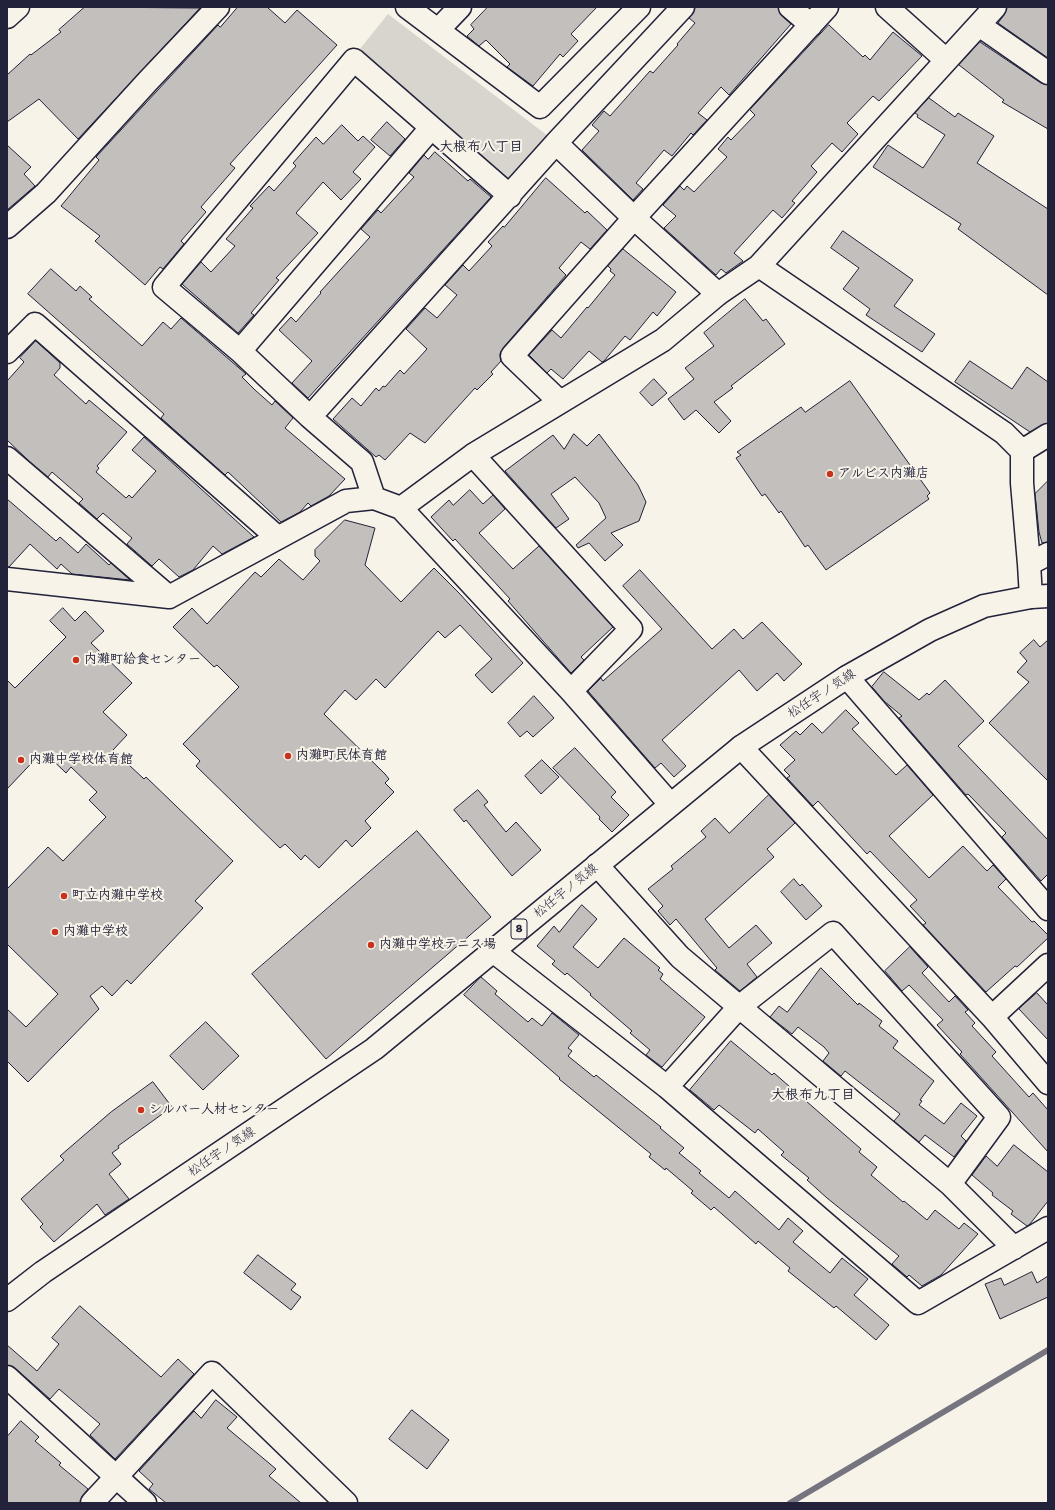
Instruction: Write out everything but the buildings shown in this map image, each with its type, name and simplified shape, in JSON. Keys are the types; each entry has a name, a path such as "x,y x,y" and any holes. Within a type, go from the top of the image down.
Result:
{"street":[{"path":"7,17 18,7"},
{"path":"7,227 46,193 218,7"},
{"path":"407,7 540,107 639,7"},
{"path":"438,30 460,7"},
{"path":"310,417 556,143 683,7"},
{"path":"790,7 811,25"},
{"path":"560,402 512,356 634,218 827,7"},
{"path":"887,7 946,60"},
{"path":"401,508 474,455 663,340 718,294 759,266 995,7"},
{"path":"979,25 1048,72"},
{"path":"374,498 362,462 310,417 240,351 164,287 354,60 510,196"},
{"path":"240,351 431,128"},
{"path":"556,143 634,218 718,294"},
{"path":"759,266 1004,433 1022,451 1022,483 1029,564 1040,596"},
{"path":"7,352 35,324 277,537"},
{"path":"1022,451 1048,435"},
{"path":"474,455 631,629 571,691"},
{"path":"7,458 169,597"},
{"path":"7,579 169,597 277,537 346,501 374,498 401,508 571,691 670,804"},
{"path":"1029,564 1048,554"},
{"name":"松任宇ノ気線","path":"7,1300 43,1272 374,1049 741,747 847,677 930,630 984,606 1040,596"},
{"path":"847,677 1048,909"},
{"path":"741,747 992,1017 1048,1083"},
{"path":"597,865 680,958 950,1184 1014,1248"},
{"path":"667,1087 739,1007 833,933 999,1117 950,1184"},
{"path":"493,951 667,1087 918,1303 1048,1228"},
{"path":"992,1017 1048,965"},
{"path":"92,1503 212,1373 346,1503"},
{"path":"7,1377 144,1503"}],"shaded area":[{"path":"388,14 552,139 510,186 359,50"}],"waterway":[{"path":"790,1503 1048,1350"}],"place":[{"name":"アルビス内灘店","path":"830,474"},
{"name":"内灘町給食センター","path":"76,660"},
{"name":"内灘町民体育館","path":"288,756"},
{"name":"内灘中学校体育館","path":"21,760"},
{"name":"町立内灘中学校","path":"64,896"},
{"name":"内灘中学校","path":"55,932"},
{"name":"内灘中学校テニス場","path":"371,945"},
{"name":"シルバー人材センター","path":"141,1110"}],"district":[{"name":"大根布八丁目","path":"481,147"},
{"name":"大根布九丁目","path":"813,1095"}]}
